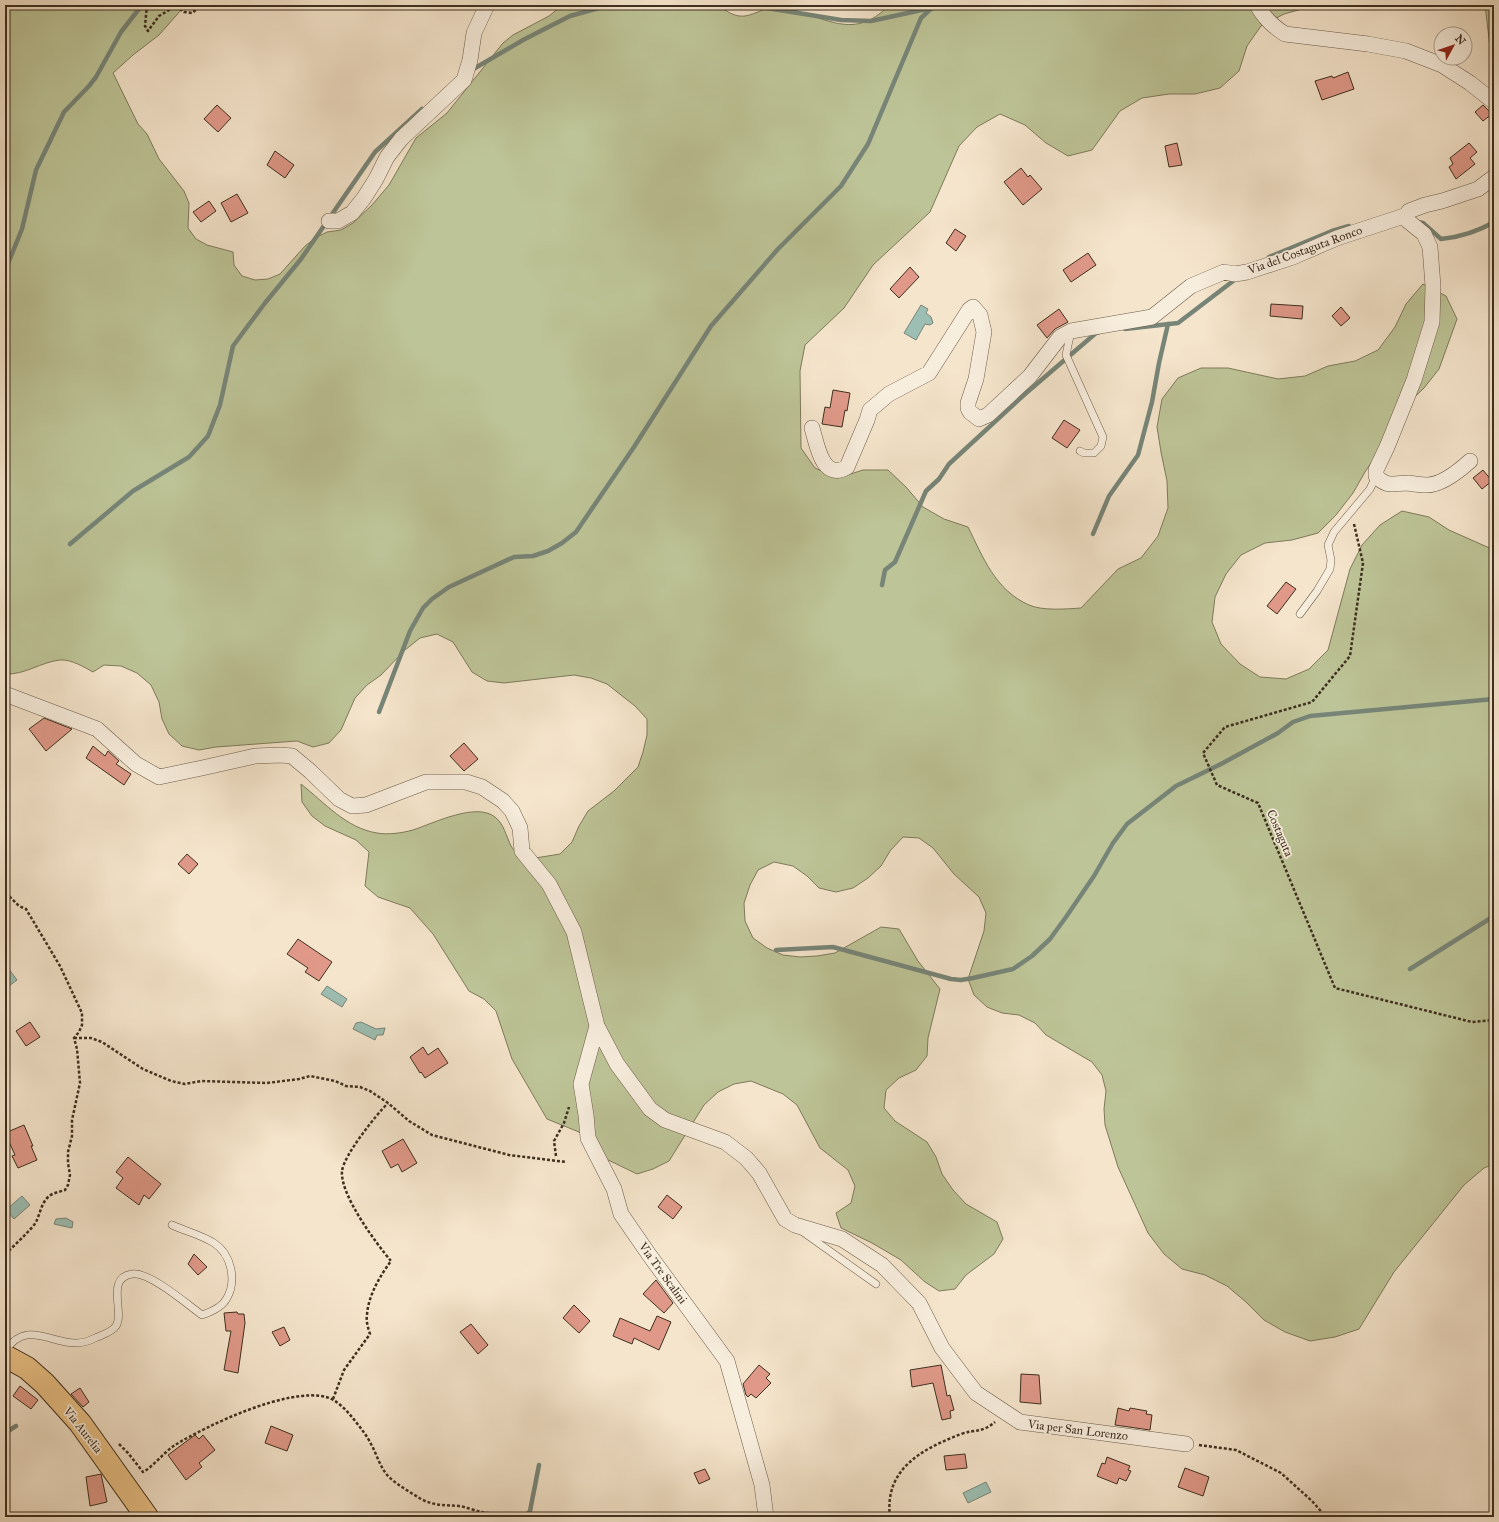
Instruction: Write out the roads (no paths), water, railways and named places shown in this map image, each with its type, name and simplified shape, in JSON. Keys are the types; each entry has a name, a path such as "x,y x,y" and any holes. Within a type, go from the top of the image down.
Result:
{"main road":[{"name":"Via Aurelia","path":"5,1356 27,1368 45,1384 80,1423 147,1517"}],"street":[{"path":"329,221 338,221 352,213 364,198 387,158 401,139 464,80 470,60 474,33 487,5"},
{"path":"1257,5 1263,17 1285,34 1368,44 1406,51 1442,65 1470,83 1494,102"},
{"name":"Via del Costaguta Ronco","path":"812,428 825,465 838,471 847,467 870,410 889,394 929,373 969,310 973,307 980,314 984,332 976,379 968,403 968,408 970,412 979,418 988,415 1030,376 1060,337 1072,331 1152,317 1191,286 1224,272 1235,274 1247,272 1293,257 1337,238 1407,215 1410,211 1425,205 1478,189 1494,177"},
{"path":"1407,215 1406,217 1408,222 1424,234 1430,247 1433,286 1432,322 1414,380 1376,470 1376,476 1383,483 1388,484 1408,483 1429,485 1453,476 1470,461"},
{"path":"5,694 96,729 136,764 159,777 255,756 281,755 292,756 339,799 352,806 366,805 426,782 466,782 482,787 503,801 512,811 520,828 522,851 549,884 574,932 597,1026 617,1064 650,1109 665,1120 725,1142 746,1158 759,1173 785,1219 795,1225"},
{"name":"Via Tre Scalini","path":"597,1026 581,1084 588,1138 614,1188 621,1214 727,1361 762,1485 766,1517"},
{"name":"Via per San Lorenzo","path":"795,1225 842,1240 882,1265 919,1303 942,1348 976,1393 1020,1422 1186,1444"}],"lane":[{"path":"1072,331 1066,355 1103,437 1101,446 1094,453 1084,453 1080,451"},
{"path":"1300,614 1330,569 1331,560 1328,545 1334,532 1370,489 1376,476"},
{"path":"5,1351 14,1340 22,1336 33,1334 76,1343 84,1343 110,1331 116,1326 118,1317 117,1290 120,1282 126,1276 134,1273 145,1276 176,1294 202,1315 212,1311 222,1304 227,1299 231,1288 232,1276 229,1260 222,1249 214,1243 172,1225"},
{"path":"795,1225 876,1284"}],"water":[{"path":"921,305 928,309 926,313 931,317 933,323 930,325 925,324 916,340 904,333"},
{"path":"5,964 17,980 9,986 5,982"},
{"path":"327,986 347,999 342,1007 321,994"},
{"path":"361,1022 376,1029 385,1028 383,1035 377,1035 375,1040 353,1029 356,1023"},
{"path":"22,1196 30,1205 14,1219 6,1210"},
{"path":"66,1218 73,1222 72,1228 54,1224 56,1219"},
{"path":"986,1482 991,1492 968,1503 963,1493"}],"waterway":[{"path":"5,271 22,229 36,170 64,112 96,77 121,32 142,5"},
{"path":"470,71 523,40 570,16 610,5"},
{"path":"749,5 841,20 871,21 931,8"},
{"path":"379,712 410,631 423,608 432,599 449,587 514,557 533,556 548,551 562,543 576,532 634,447 711,326 778,249 841,186 868,144 921,18 935,5"},
{"path":"70,544 133,491 189,457 208,436 220,405 233,346 265,303 301,259 375,152 422,109"},
{"path":"1416,222 1423,223 1441,239 1469,234 1494,222"},
{"path":"1269,257 1332,231 1349,226"},
{"path":"1125,329 1178,323 1237,278"},
{"path":"1093,534 1109,496 1138,455 1152,402 1168,324"},
{"path":"882,585 885,570 895,562 926,491 939,479 949,464 1025,394 1099,332"},
{"path":"776,950 833,947 951,979 961,980 1013,969 1032,956 1050,939 1094,876 1113,843 1127,824 1176,786 1221,764 1278,733 1293,722 1310,716 1494,699"},
{"path":"1410,969 1494,916"},
{"path":"5,1433 16,1426"},
{"path":"525,1517 530,1511 539,1465"}]}
